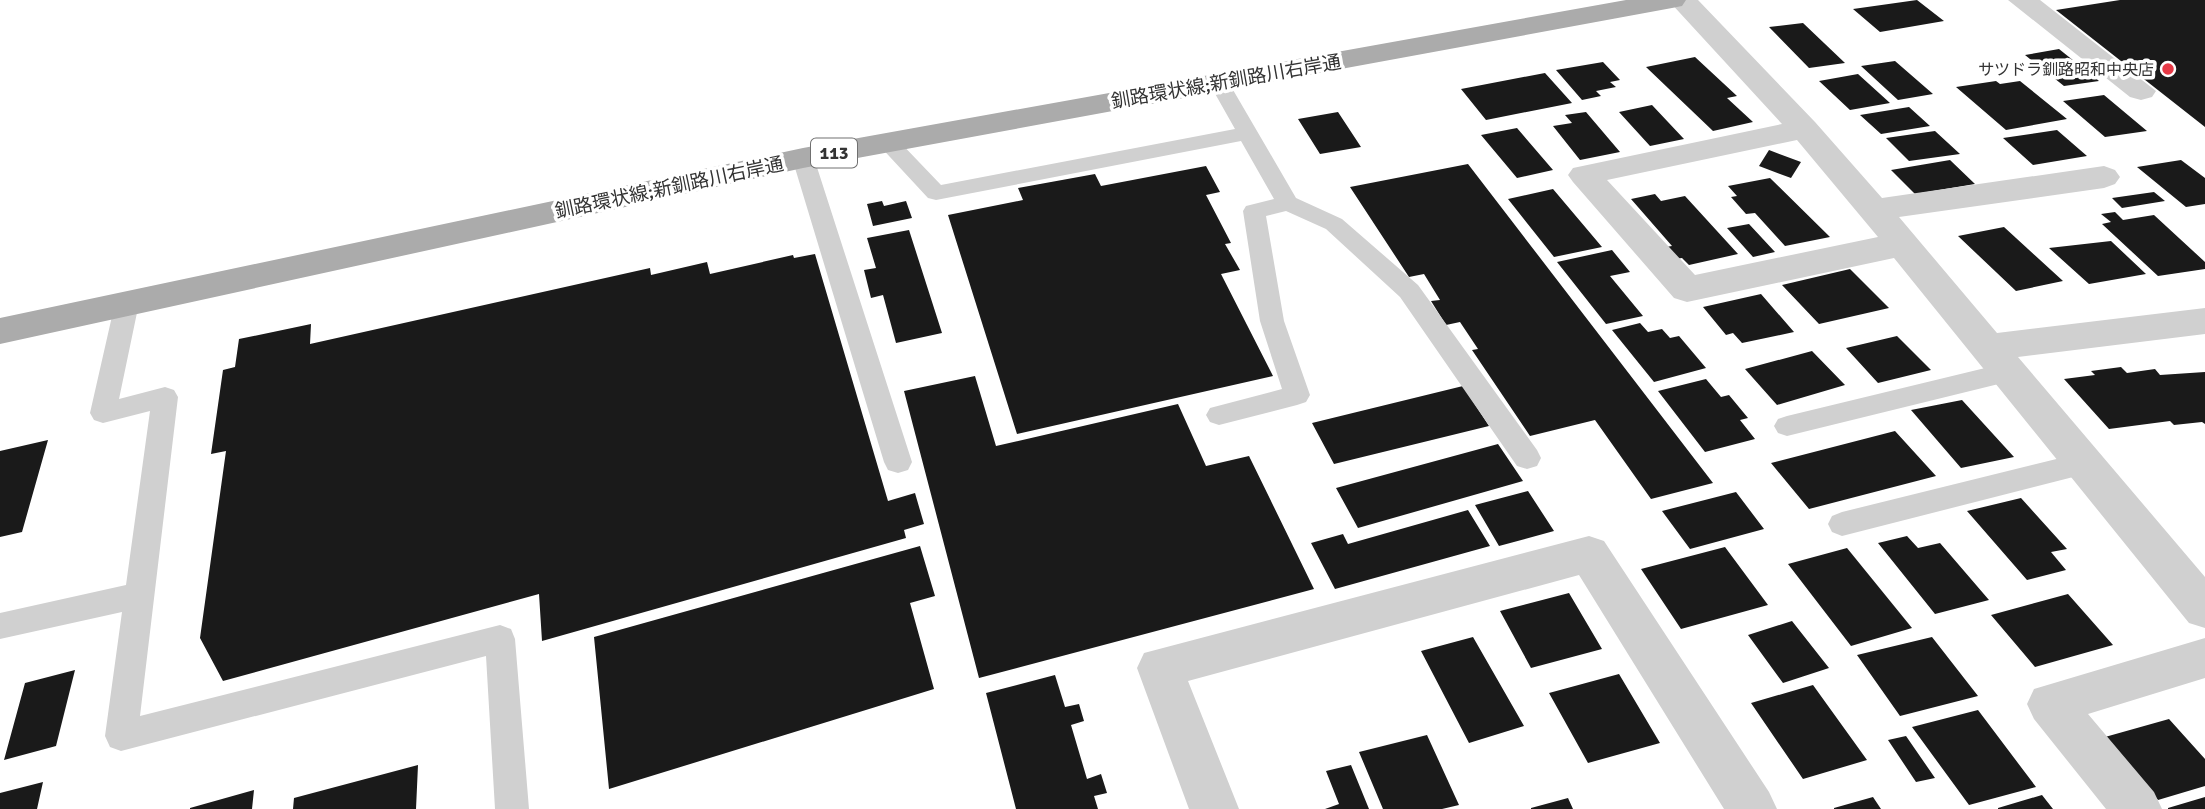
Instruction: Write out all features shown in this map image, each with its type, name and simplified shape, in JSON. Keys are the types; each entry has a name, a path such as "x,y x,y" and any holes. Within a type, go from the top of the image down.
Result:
{"main road":[{"name":"釧路環状線;新釧路川右岸通","path":"0,331 803,159 1672,0"}],"street":[{"path":"1682,0 1804,129 1903,244 2205,609"},
{"path":"2022,0 2141,90"},
{"path":"1804,129 1584,175 1687,289 1903,244"},
{"path":"1874,211 2104,177"},
{"path":"2000,360 2205,321"},
{"path":"1214,809 1160,668 1589,554 1752,809"},
{"path":"2137,809 2050,704 2205,658"}],"lane":[{"path":"1219,83 1288,203 1334,224 1409,291 1527,458"},
{"path":"888,143 936,193 1247,133"},
{"path":"803,159 898,462"},
{"path":"1219,415 1297,395 1272,321 1254,211 1288,203"},
{"path":"128,303 103,413 165,397 121,736 500,639 512,809"},
{"path":"1787,426 2000,360"},
{"path":"1842,524 2085,463"},
{"path":"0,626 141,596"}],"building":[{"path":"1917,0 1944,21 1880,32 1853,9"},
{"name":"サツドラ釧路昭和中央店","path":"2120,0 2205,0 2205,127 2056,10"},
{"path":"1803,23 1845,63 1809,68 1769,27"},
{"path":"2059,49 2099,81 2064,86 2025,55"},
{"path":"1695,57 1737,96 1727,98 1753,122 1713,131 1646,67"},
{"path":"1895,61 1933,94 1898,100 1861,66"},
{"path":"1603,62 1620,80 1610,82 1616,87 1596,91 1601,96 1582,100 1556,70"},
{"path":"1545,73 1572,103 1486,120 1461,89"},
{"path":"1858,74 1890,103 1850,110 1819,81"},
{"path":"1996,81 2000,84 2020,81 2067,119 2006,130 1956,87"},
{"path":"2104,95 2147,131 2105,137 2063,101"},
{"path":"1652,105 1684,139 1650,146 1619,112"},
{"path":"1909,107 1930,126 1881,134 1860,115"},
{"path":"1338,112 1361,147 1320,154 1298,119"},
{"path":"1586,112 1620,152 1580,160 1553,126 1572,123 1565,115"},
{"path":"1517,128 1553,170 1517,178 1481,135"},
{"path":"2057,130 2087,156 2033,165 2003,138"},
{"path":"1935,131 1960,154 1909,161 1886,138"},
{"path":"1769,150 1801,162 1791,178 1759,166"},
{"path":"1950,160 1975,184 1915,194 1891,170"},
{"path":"2181,160 2205,178 2205,204 2186,207 2137,167"},
{"path":"1468,164 1713,483 1651,499 1595,420 1530,436 1472,350 1478,349 1460,322 1446,325 1431,301 1440,300 1424,274 1409,277 1350,187"},
{"path":"1206,166 1220,192 1206,195 1231,243 1225,244 1240,270 1221,274 1273,376 1017,434 948,215 1023,200 1018,188 1095,174 1101,186"},
{"path":"1770,178 1830,237 1785,246 1755,213 1746,214 1731,197 1737,196 1728,186"},
{"path":"1553,189 1602,247 1554,257 1508,199"},
{"path":"2154,192 2165,201 2122,208 2112,198"},
{"path":"1655,194 1661,201 1685,196 1738,254 1689,265 1682,258 1675,259 1666,247 1672,246 1631,199"},
{"path":"882,201 884,206 906,201 912,218 873,226 867,204"},
{"path":"2115,212 2123,220 2154,215 2205,262 2205,269 2158,276 2102,224 2111,222 2101,214"},
{"path":"1749,224 1775,252 1753,257 1727,228"},
{"path":"2004,227 2063,281 2016,291 1958,236"},
{"path":"909,230 942,333 896,343 883,295 871,298 864,270 876,268 867,238"},
{"path":"2111,241 2146,274 2089,284 2049,248"},
{"path":"1612,250 1630,272 1610,276 1643,316 1606,324 1557,262"},
{"path":"815,254 888,501 915,493 924,524 904,530 906,538 542,641 539,594 223,681 200,638 226,451 211,454 223,370 235,367 239,339 311,324 310,344 650,268 651,275 707,262 710,274 793,255 794,258"},
{"path":"1850,269 1889,308 1819,324 1782,285"},
{"path":"1761,294 1794,332 1742,343 1733,333 1726,335 1703,307"},
{"path":"1640,323 1648,332 1662,329 1670,338 1679,336 1706,368 1654,382 1612,330"},
{"path":"1897,336 1931,370 1878,383 1846,348"},
{"path":"1812,351 1845,385 1777,405 1745,369"},
{"path":"2121,367 2127,373 2155,369 2160,375 2205,372 2205,424 2174,425 2170,421 2109,429 2064,379 2095,375 2091,371"},
{"path":"975,376 996,446 1178,404 1206,466 1249,456 1314,589 979,678 904,391"},
{"path":"1706,379 1721,397 1729,395 1748,418 1740,420 1755,439 1705,452 1658,391"},
{"path":"1463,386 1489,426 1334,464 1312,423"},
{"path":"1962,400 2014,457 1961,468 1911,410"},
{"path":"1895,431 1936,476 1809,509 1771,463"},
{"path":"48,440 22,532 0,537 0,451"},
{"path":"1498,444 1523,481 1358,528 1336,488"},
{"path":"1528,491 1554,531 1499,546 1475,505"},
{"path":"1736,492 1764,529 1690,549 1662,511"},
{"path":"2021,498 2067,549 2051,552 2066,570 2027,580 1967,511"},
{"path":"1468,510 1490,546 1335,589 1311,543 1343,534 1348,544"},
{"path":"1907,536 1918,548 1940,543 1989,600 1935,614 1878,543"},
{"path":"920,546 935,596 910,603 934,689 609,789 594,637"},
{"path":"1725,547 1768,605 1681,629 1641,569"},
{"path":"1847,548 1912,628 1851,646 1788,564"},
{"path":"1569,593 1602,649 1531,668 1500,611"},
{"path":"2068,594 2113,645 2035,667 1991,615"},
{"path":"1792,621 1829,668 1783,683 1748,635"},
{"path":"1473,637 1524,726 1469,743 1421,651"},
{"path":"1932,637 1978,696 1900,716 1857,655"},
{"path":"75,670 56,746 4,760 25,683"},
{"path":"1619,674 1660,743 1588,763 1549,693"},
{"path":"1055,675 1065,707 1079,704 1084,721 1071,725 1087,779 1101,774 1107,793 1094,796 1098,809 1016,809 986,693"},
{"path":"1813,685 1867,760 1803,779 1751,703"},
{"path":"1978,710 2036,787 1969,805 1912,727"},
{"path":"2169,719 2205,759 2205,786 2158,800 2105,737"},
{"path":"1427,735 1459,805 1442,809 1383,809 1359,752"},
{"path":"1906,736 1935,778 1916,782 1888,740"},
{"path":"418,765 416,809 293,809 294,798"},
{"path":"1351,765 1369,809 1325,809 1339,804 1326,771"},
{"path":"43,782 37,809 0,809 0,793"},
{"path":"254,790 252,809 190,809 190,808"},
{"path":"2042,795 2053,809 1998,809 1998,808"},
{"path":"1873,797 1881,809 1834,809 1834,808"},
{"path":"2205,797 2205,809 2168,809 2168,808"},
{"path":"1568,798 1573,809 1531,809 1531,808"}],"place":[{"name":"サツドラ釧路昭和中央店","path":"2168,69"}]}
